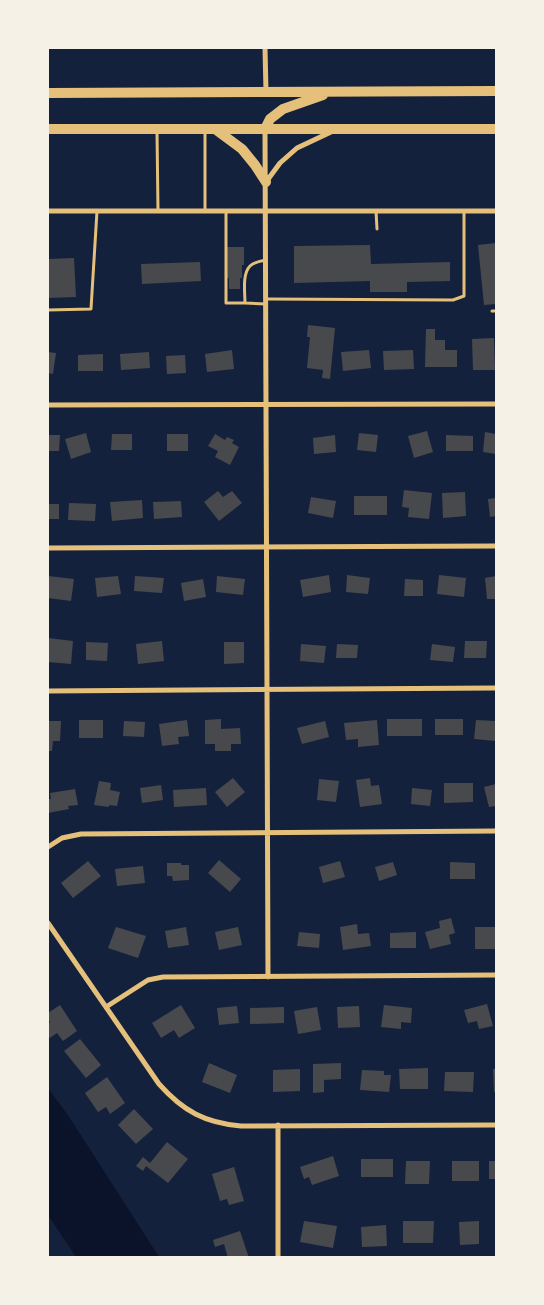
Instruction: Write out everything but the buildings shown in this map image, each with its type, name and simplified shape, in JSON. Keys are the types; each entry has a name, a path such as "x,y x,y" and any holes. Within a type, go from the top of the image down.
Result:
{"main road":[{"path":"48,93 496,91"},
{"path":"265,129 270,119 283,109 331,92"},
{"path":"48,129 496,129"},
{"path":"210,129 242,149 266,182"}],"street":[{"path":"265,48 266,92"},
{"path":"265,129 268,977"},
{"path":"266,182 280,163 297,148 335,130"},
{"path":"48,212 205,210 496,211"},
{"path":"48,404 496,404"},
{"path":"48,548 496,546"},
{"path":"48,691 496,688"},
{"path":"48,847 62,838 81,834 496,831"},
{"path":"48,923 159,1084 181,1106 202,1118 224,1124 496,1125"},
{"path":"106,1007 148,980 164,977 496,975"},
{"path":"278,1125 278,1258"}],"lane":[{"path":"157,129 158,211"},
{"path":"205,210 210,129"},
{"path":"226,210 226,303 452,300 464,296 464,211"},
{"path":"48,310 91,309 97,211"},
{"path":"376,211 377,229"},
{"path":"245,303 245,277 248,267 254,263 266,260"}],"water":[{"path":"48,1088 70,1118 159,1257 76,1257 48,1215"}]}
